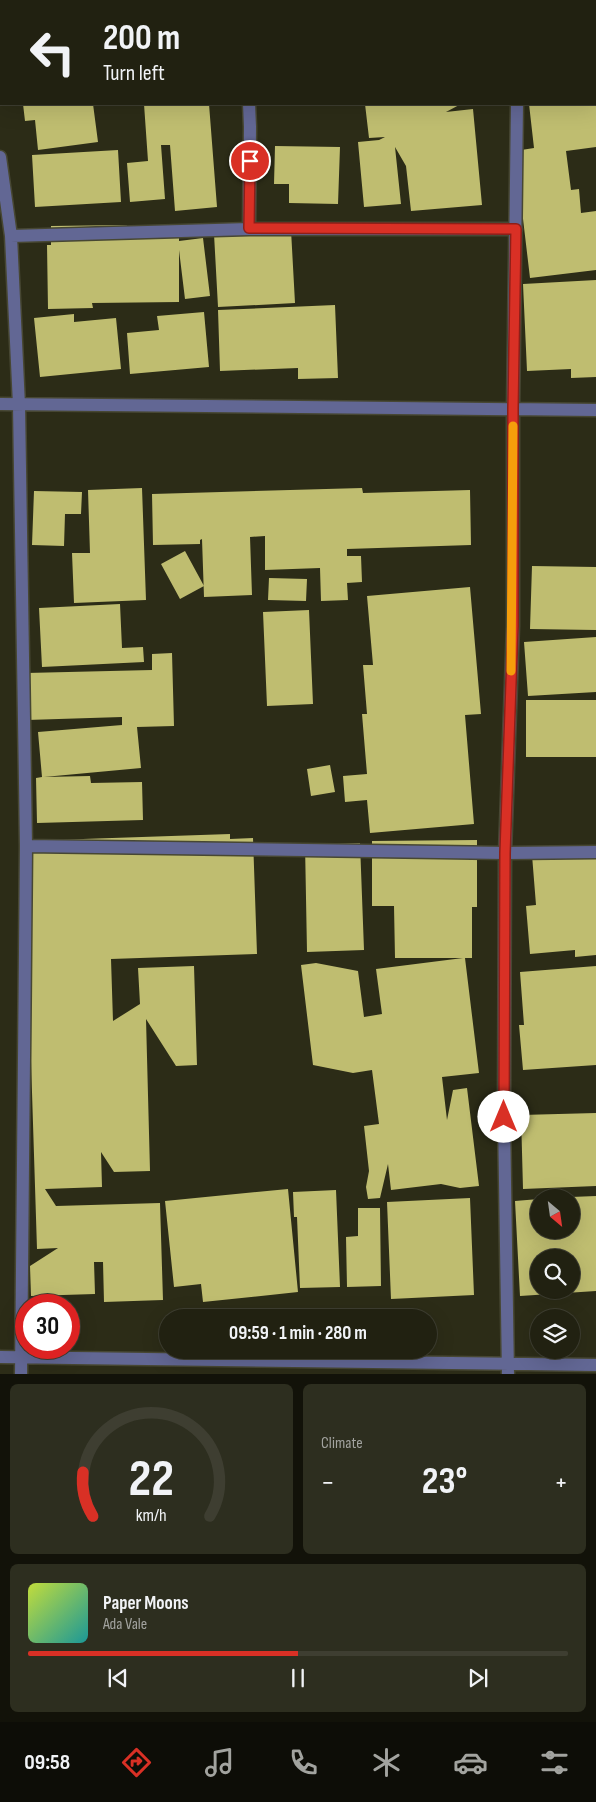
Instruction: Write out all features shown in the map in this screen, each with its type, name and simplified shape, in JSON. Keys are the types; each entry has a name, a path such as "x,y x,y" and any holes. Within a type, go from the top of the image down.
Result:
{"street":[{"path":"249,105 249,228"},
{"path":"508,1369 504,1117 505,853 513,626 513,409 517,105"},
{"path":"0,157 11,236 19,404 26,846 22,1294"},
{"path":"11,236 249,228 516,229"},
{"path":"0,404 596,410"},
{"path":"26,846 505,853 596,852"},
{"path":"0,1357 15,1356"},
{"path":"80,1358 508,1369 596,1365"},
{"path":"21,1359 21,1374"}],"building":[{"path":"23,105 93,105 98,142 38,150 35,120 25,121"},
{"path":"144,105 209,105 217,207 175,211 170,145 161,145 165,199 130,202 127,163 148,161"},
{"path":"365,105 459,105 446,112 473,109 482,205 411,211 406,166 395,147 401,204 364,207 358,142 379,140 385,137 369,138"},
{"path":"529,105 596,105 596,147 566,151 571,190 579,189 581,213 596,211 596,270 530,278 515,151 534,148"},
{"path":"275,146 340,147 338,204 289,203 289,184 274,184"},
{"path":"118,150 121,202 35,207 32,155"},
{"path":"127,225 127,236 179,231 179,241 203,238 210,296 185,299 179,250 179,302 92,303 93,308 48,309 47,245 51,245 51,226"},
{"path":"291,230 295,303 218,307 214,234"},
{"path":"596,280 596,377 571,378 571,369 527,371 523,284"},
{"path":"335,305 338,378 298,379 298,368 220,371 218,310"},
{"path":"204,312 209,367 130,374 127,333 159,330 157,316"},
{"path":"74,314 74,322 116,318 121,369 40,377 34,318"},
{"path":"142,488 146,600 74,603 72,553 90,553 88,490"},
{"path":"362,488 363,493 470,490 471,545 347,549 347,556 361,556 362,582 347,583 348,600 321,601 320,568 265,570 265,536 250,537 252,595 204,597 202,539 200,544 153,545 152,494"},
{"path":"34,491 82,492 81,514 65,514 64,546 32,545"},
{"path":"185,551 204,586 180,599 161,564"},
{"path":"532,566 596,567 596,630 530,629"},
{"path":"269,578 307,579 306,601 268,600"},
{"path":"470,587 481,714 465,715 474,824 370,833 367,800 345,802 343,776 367,774 362,714 367,714 363,665 373,665 367,596"},
{"path":"120,604 122,648 143,647 144,662 42,667 39,608"},
{"path":"309,610 313,704 267,706 263,612"},
{"path":"596,637 596,692 528,696 524,642"},
{"path":"172,653 174,726 137,727 141,768 44,777 90,776 91,783 142,782 143,820 37,823 36,778 42,777 38,732 122,725 122,717 27,720 26,673 152,670 152,654"},
{"path":"526,700 596,700 596,757 526,757"},
{"path":"330,765 335,792 311,796 307,769"},
{"path":"230,834 230,839 253,838 257,954 111,959 113,1021 140,1004 138,968 194,966 197,1065 176,1066 146,1019 150,1171 114,1172 101,1152 102,1187 45,1189 56,1206 160,1203 163,1300 104,1302 103,1262 94,1262 95,1294 31,1294 30,1266 58,1248 37,1249 24,841"},
{"path":"477,840 477,907 472,907 472,958 465,958 479,1073 442,1077 447,1120 453,1090 467,1088 479,1186 460,1188 441,1184 391,1190 388,1164 380,1198 368,1199 366,1187 369,1171 364,1126 379,1124 372,1070 353,1073 313,1065 301,965 316,963 358,971 364,1017 382,1014 376,969 463,958 395,958 394,906 372,906 372,841"},
{"path":"360,843 364,950 307,952 305,844"},
{"path":"596,850 596,955 575,957 575,950 530,954 526,906 536,905 532,855"},
{"path":"596,966 596,1065 523,1070 519,1025 524,1025 520,972"},
{"path":"596,1113 596,1186 523,1189 521,1115"},
{"path":"288,1189 298,1292 203,1302 201,1284 174,1287 165,1201"},
{"path":"336,1190 340,1287 300,1288 297,1217 294,1217 293,1192"},
{"path":"596,1196 596,1291 580,1292 580,1249 530,1249 530,1295 520,1296 515,1201 530,1200 530,1239 580,1239 580,1197"},
{"path":"470,1198 474,1295 391,1299 387,1202"},
{"path":"358,1208 380,1208 381,1286 347,1287 346,1237 358,1236"}],"slow traffic":[{"path":"511,671 513,626 513,426"}],"route":[{"path":"250,161 249,228 516,229 513,409 513,626 505,853 504,1117"}]}
